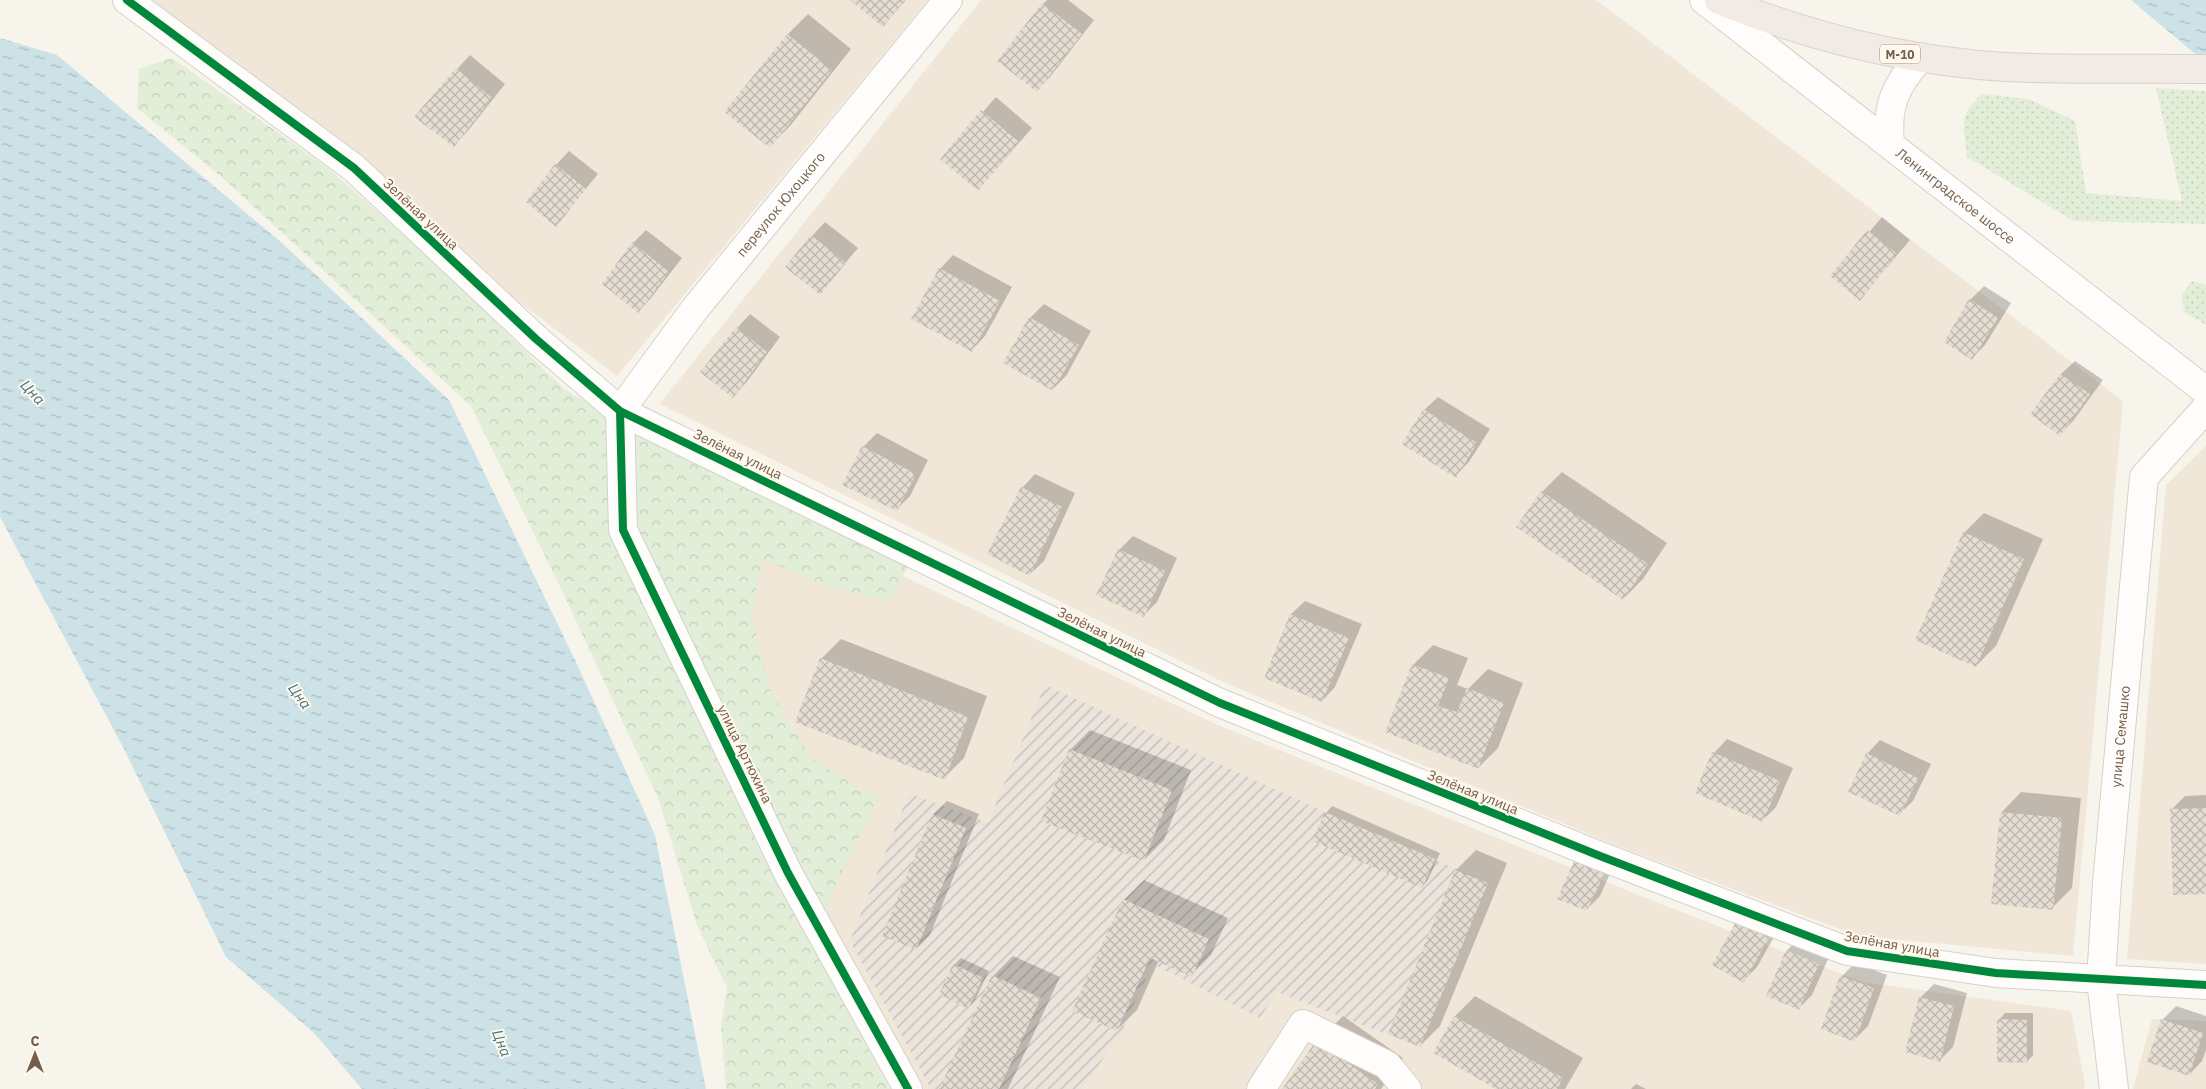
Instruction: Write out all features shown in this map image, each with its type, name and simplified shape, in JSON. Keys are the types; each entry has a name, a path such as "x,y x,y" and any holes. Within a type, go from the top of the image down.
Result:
{"highway":[{"name":"М-10","path":"1719,0 1770,20 1830,38 1922,57 2005,66 2206,69"}],"street":[{"name":"Зелёная улица","path":"127,0 354,168 536,339 620,411 1220,703 1600,856 1847,951 1996,973 2206,985"},
{"name":"переулок Юхоцкого","path":"620,411 694,310 948,0"},
{"name":"Ленинградское шоссе","path":"1704,0 2206,391"},
{"path":"1890,144 1888,124 1890,105 1897,87 1908,71 1922,57"},
{"name":"улица Семашко","path":"2114,1089 2101,980 2107,883 2144,477 2206,408"},
{"name":"улица Артюхина","path":"620,411 623,530 788,873 908,1089"},
{"path":"1260,1089 1303,1024 1387,1065 1407,1089"}],"shaded area":[{"path":"120,0 928,0 617,376"},
{"path":"981,0 1596,0 2123,401 2073,956 1858,936 1615,845 1223,682 660,404"},
{"path":"2206,446 2206,964 2127,959 2166,485"},
{"path":"638,451 1220,726 1656,902 1863,982 2071,1011 2085,1085 2084,1089 918,1089 797,869"},
{"path":"1045,685 1325,812 1488,883 1420,1047 1277,992 1260,1018 1153,964 1121,1033 1082,1089 931,1089 850,941 909,793 988,823"},
{"path":"2152,1019 2206,1021 2206,1089 2133,1089"}],"green space":[{"path":"172,58 328,168 442,269 564,389 653,441 769,495 908,567 889,601 833,588 762,559 752,616 770,690 813,759 879,799 848,859 811,942 890,1089 726,1089 721,1026 727,988 697,925 658,798 565,597 471,406 218,174 137,108 139,69"},
{"path":"2156,88 2206,91 2206,224 2074,221 1967,157 1964,130 1965,116 1982,94 2028,99 2075,121 2086,193 2182,201"},
{"path":"2192,281 2206,285 2206,325 2184,312 2182,295"}],"water":[{"path":"2131,0 2206,0 2206,63"},
{"name":"Цна","path":"0,38 57,55 282,243 449,400 576,662 655,835 706,1089 362,1089 314,1033 226,957 123,747 0,517"}],"building":[{"path":"850,0 905,0 883,27"},
{"path":"1042,3 1082,34 1037,92 997,61"},
{"path":"787,34 832,70 770,148 724,112"},
{"path":"456,68 492,98 454,147 414,117"},
{"path":"981,110 1019,142 978,191 940,159"},
{"path":"555,164 586,189 556,227 526,202"},
{"path":"1867,230 1897,254 1860,301 1830,276"},
{"path":"811,235 846,263 820,295 785,267"},
{"path":"632,242 669,272 638,313 602,284"},
{"path":"939,268 1000,301 972,352 911,319"},
{"path":"1969,299 1998,318 1972,360 1944,342"},
{"path":"1029,317 1079,345 1053,391 1003,363"},
{"path":"736,327 767,352 733,398 700,372"},
{"path":"2060,374 2090,394 2060,436 2030,414"},
{"path":"1423,409 1477,443 1456,478 1402,444"},
{"path":"862,446 916,474 897,511 842,485"},
{"path":"1021,487 1062,507 1030,576 987,554"},
{"path":"1541,491 1648,564 1623,600 1516,527"},
{"path":"1963,532 2024,559 1976,667 1915,640"},
{"path":"1118,549 1165,571 1144,617 1096,595"},
{"path":"1290,614 1349,638 1322,702 1264,678"},
{"path":"820,658 968,717 945,780 795,722"},
{"path":"1412,664 1449,678 1438,706 1457,712 1467,688 1504,703 1478,769 1385,732"},
{"path":"1069,749 1172,790 1144,861 1041,821"},
{"path":"1712,752 1780,781 1763,822 1695,793"},
{"path":"1866,753 1918,778 1900,816 1848,792"},
{"path":"2206,808 2206,894 2173,895 2170,809"},
{"path":"1325,812 1435,859 1422,888 1312,841"},
{"path":"2000,812 2062,818 2053,910 1991,904"},
{"path":"932,814 966,828 916,950 882,936"},
{"path":"1575,859 1605,872 1587,911 1557,899"},
{"path":"1455,870 1488,883 1420,1047 1388,1034"},
{"path":"1123,899 1209,939 1192,977 1150,958 1117,1031 1072,1011"},
{"path":"1737,920 1769,937 1744,983 1712,965"},
{"path":"1786,950 1819,964 1799,1010 1766,996"},
{"path":"953,964 983,978 968,1009 939,994"},
{"path":"992,975 1041,998 999,1089 939,1089"},
{"path":"1840,976 1874,988 1855,1042 1821,1029"},
{"path":"1919,997 1954,1006 1940,1062 1905,1052"},
{"path":"1454,1016 1563,1078 1557,1089 1496,1089 1433,1053"},
{"path":"1997,1019 2027,1020 2027,1063 1997,1062"},
{"path":"2161,1019 2203,1033 2189,1076 2147,1062"},
{"path":"1316,1041 1378,1084 1375,1089 1282,1089"}],"cycle path":[{"path":"127,0 354,168 536,339 620,411 1220,703 1600,856 1847,951 1996,973 2206,985"},
{"path":"620,411 623,530 788,873 908,1089"}]}
